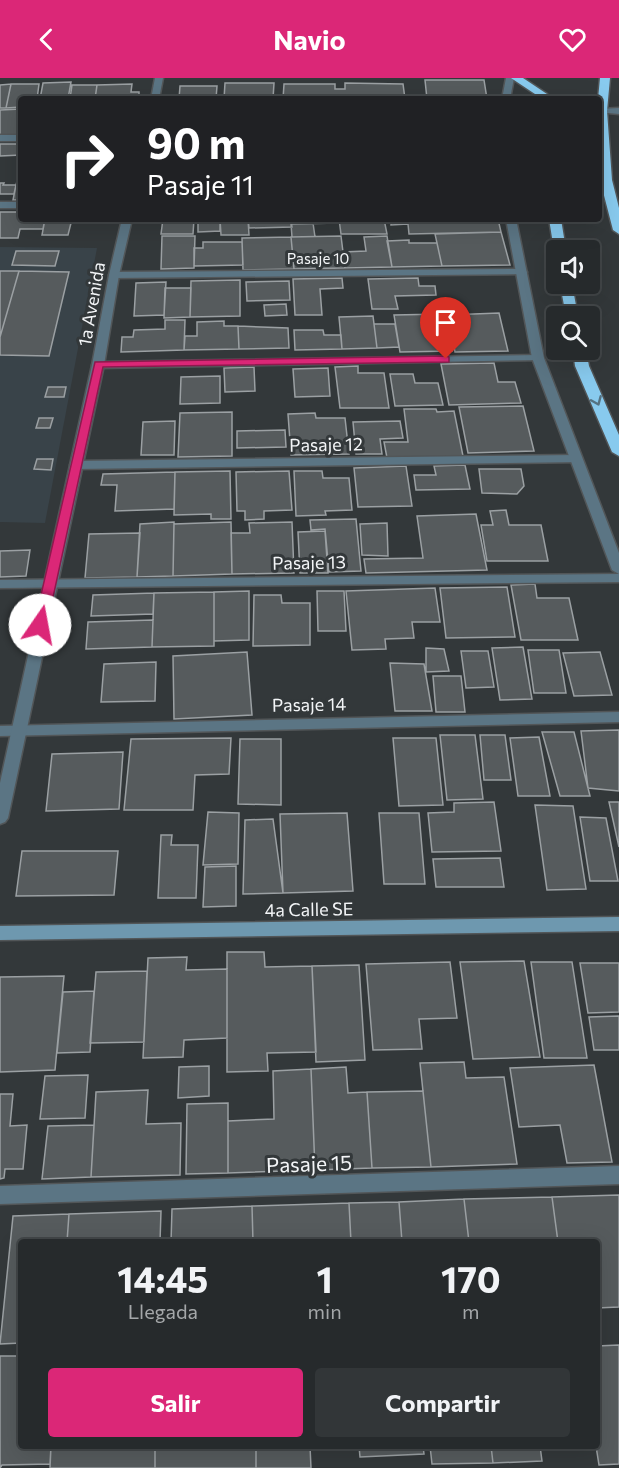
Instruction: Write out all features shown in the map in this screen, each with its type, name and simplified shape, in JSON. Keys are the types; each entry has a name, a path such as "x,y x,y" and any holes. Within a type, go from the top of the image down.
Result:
{"highway":[{"path":"516,78 543,93"},
{"path":"605,78 602,111 606,180 619,230"},
{"path":"555,222 558,240"},
{"path":"581,360 619,452"}],"street":[{"path":"155,96 159,78"},
{"path":"507,96 510,78"},
{"path":"602,111 619,111"},
{"path":"0,138 18,138"},
{"path":"0,205 18,205"},
{"name":"1a Avenida","path":"0,818 126,222"},
{"path":"513,222 538,358 619,570"},
{"name":"Pasaje 10","path":"114,275 522,272"},
{"path":"98,364 538,358"},
{"name":"Pasaje 12","path":"76,465 576,459"},
{"name":"Pasaje 13","path":"0,584 619,578"},
{"name":"Pasaje 14","path":"0,731 619,717"},
{"name":"4a Calle SE","path":"0,933 619,924"},
{"name":"Pasaje 15","path":"0,1195 619,1175"}],"shaded area":[{"path":"0,247 97,248 45,523 0,522"}],"building":[{"path":"425,80 484,80 487,96 427,96"},
{"path":"71,82 69,96 41,96 43,83"},
{"path":"225,83 274,83 273,96 224,96"},
{"path":"345,83 403,84 405,96 283,96 284,84 335,84 335,89 345,89"},
{"path":"11,84 6,108 0,108 0,85"},
{"path":"11,84 39,84 37,96 18,96 18,107 6,108"},
{"path":"132,84 131,92 139,92 139,96 95,96 97,85"},
{"path":"72,85 97,85 95,96 70,96"},
{"path":"180,86 217,86 216,96 179,96"},
{"path":"18,109 18,135 0,135 0,110"},
{"path":"0,144 18,144 18,155 0,156"},
{"path":"18,178 18,200 13,200"},
{"path":"0,183 16,185 14,194 0,194"},
{"path":"0,212 18,212 18,222 44,222 43,229 20,229 18,238 0,238"},
{"path":"44,222 91,222 71,223 68,235 42,235"},
{"path":"163,222 194,222 193,234 161,234"},
{"path":"198,222 220,222 220,231 198,232"},
{"path":"220,222 248,222 249,235 221,235"},
{"path":"248,222 291,222 292,227 249,228"},
{"path":"291,222 339,222 339,223 291,224"},
{"path":"339,222 385,222 387,234 341,234"},
{"path":"391,222 499,222 501,232 409,234 408,224 391,225"},
{"path":"313,223 315,237 292,237 291,224"},
{"path":"501,232 510,265 442,266 435,234"},
{"path":"162,236 195,236 194,268 161,269"},
{"path":"341,236 345,268 294,269 291,237"},
{"path":"387,236 392,267 345,268 343,252 366,251 364,237"},
{"path":"291,237 294,269 243,270 242,238"},
{"path":"409,240 409,243 437,243 442,266 392,267 387,241"},
{"path":"203,242 242,242 243,265 194,266 194,248 203,248"},
{"path":"16,251 59,251 55,266 12,265"},
{"path":"0,271 19,271 0,337"},
{"path":"19,271 69,272 49,356 0,355 0,337"},
{"path":"342,278 343,288 320,289 322,315 295,315 293,279"},
{"path":"418,278 419,286 435,286 436,295 395,296 398,309 372,309 368,279"},
{"path":"240,280 240,316 190,317 191,281"},
{"path":"289,281 290,300 247,301 246,282"},
{"path":"166,282 164,315 134,316 136,283"},
{"path":"165,288 191,288 190,317 164,318"},
{"path":"286,304 287,315 265,316 264,305"},
{"path":"499,313 508,351 455,352 448,315"},
{"path":"444,314 452,351 400,352 394,315"},
{"path":"373,316 377,348 342,349 339,317"},
{"path":"165,320 185,320 184,350 121,352 122,337 133,337 134,330 165,329"},
{"path":"224,321 224,326 238,326 239,349 184,350 185,336 197,336 197,322"},
{"path":"374,324 395,324 399,347 377,348"},
{"path":"238,326 288,328 289,348 239,349"},
{"path":"294,330 323,330 324,335 341,335 342,349 295,350"},
{"path":"494,363 498,382 515,382 521,403 449,405 441,364"},
{"path":"358,366 358,373 384,373 389,408 340,408 335,367"},
{"path":"254,367 255,391 225,392 224,368"},
{"path":"328,368 330,396 295,397 293,369"},
{"path":"390,374 413,374 415,383 438,383 443,405 395,406"},
{"path":"220,376 220,403 180,404 181,377"},
{"path":"48,387 66,387 64,397 45,397"},
{"path":"523,406 534,451 468,453 459,407"},
{"path":"404,409 454,411 463,456 387,458 384,442 408,442"},
{"path":"232,412 232,456 178,457 180,413"},
{"path":"315,413 316,418 345,418 349,454 291,455 288,414"},
{"path":"39,418 53,418 50,428 36,428"},
{"path":"175,421 174,455 141,455 143,422"},
{"path":"400,421 403,438 380,439 382,454 356,454 353,422"},
{"path":"285,430 286,447 237,448 237,431"},
{"path":"37,459 53,459 51,470 34,469"},
{"path":"465,465 470,489 416,490 414,475 436,475 434,466"},
{"path":"406,466 412,506 358,507 354,468"},
{"path":"479,469 521,469 524,486 517,494 482,493"},
{"path":"230,471 231,519 211,519 211,514 174,515 175,472"},
{"path":"289,471 292,510 264,511 264,519 245,520 245,511 237,511 236,472"},
{"path":"294,471 322,471 323,478 349,478 352,510 325,511 326,515 296,516"},
{"path":"175,472 174,509 115,511 117,485 101,485 103,474"},
{"path":"506,510 509,525 541,525 548,561 487,561 481,525 493,525 490,511"},
{"path":"476,514 487,570 366,573 364,559 423,558 417,516"},
{"path":"356,519 361,571 329,572 325,529 311,530 310,520"},
{"path":"174,522 173,576 137,577 140,524"},
{"path":"231,522 232,574 173,576 174,524"},
{"path":"292,522 294,573 232,574 231,533 250,533 249,523"},
{"path":"387,523 388,556 362,555 360,524"},
{"path":"325,531 328,573 300,573 298,532"},
{"path":"140,533 137,577 85,578 89,534"},
{"path":"30,550 26,576 0,577 0,551"},
{"path":"535,584 537,598 569,598 578,640 521,640 511,585"},
{"path":"507,587 515,637 446,638 440,588"},
{"path":"435,588 440,622 412,622 414,638 385,639 386,649 352,650 346,591"},
{"path":"249,591 249,640 214,641 214,592"},
{"path":"317,591 344,591 346,631 318,631"},
{"path":"214,592 214,646 152,647 154,593"},
{"path":"154,593 153,614 91,616 93,595"},
{"path":"254,595 281,595 282,603 310,603 310,645 253,646"},
{"path":"153,620 152,647 86,649 88,622"},
{"path":"523,647 532,699 500,700 492,648"},
{"path":"426,648 444,649 449,671 426,672"},
{"path":"528,650 559,650 566,693 534,693"},
{"path":"461,651 488,651 494,687 466,688"},
{"path":"247,652 252,715 174,719 173,656"},
{"path":"600,652 612,695 574,696 563,653"},
{"path":"156,662 155,701 101,702 104,664"},
{"path":"390,663 424,664 432,711 395,711"},
{"path":"433,676 461,676 465,712 436,712"},
{"path":"619,730 619,791 588,788 581,731"},
{"path":"542,732 574,732 590,796 560,796"},
{"path":"440,735 475,735 483,799 447,800"},
{"path":"480,735 505,735 511,780 484,780"},
{"path":"539,737 550,796 518,796 510,738"},
{"path":"231,738 229,774 195,775 193,810 124,810 131,739"},
{"path":"393,738 436,738 443,805 399,806"},
{"path":"240,739 281,739 281,805 238,804"},
{"path":"123,752 119,809 46,811 52,754"},
{"path":"494,802 501,851 432,852 428,813 454,812 454,803"},
{"path":"609,802 619,802 619,847"},
{"path":"535,805 573,806 586,889 547,890"},
{"path":"208,812 239,813 238,864 203,865"},
{"path":"347,813 353,891 283,893 280,814"},
{"path":"379,813 419,813 425,884 384,884"},
{"path":"580,817 606,818 618,881 590,881"},
{"path":"273,819 283,893 243,894 245,820"},
{"path":"161,835 172,835 171,845 198,845 196,898 158,898"},
{"path":"22,851 118,851 114,895 16,896"},
{"path":"500,858 504,887 436,887 433,859"},
{"path":"236,866 236,906 203,907 205,867"},
{"path":"227,952 264,952 265,967 312,966 316,1052 267,1053 268,1071 227,1072"},
{"path":"187,957 186,970 227,969 227,1038 184,1040 183,1057 143,1058 148,958"},
{"path":"524,961 540,1057 473,1059 460,962"},
{"path":"450,962 457,1018 419,1019 422,1049 373,1050 366,964"},
{"path":"531,962 572,962 587,1058 544,1058"},
{"path":"580,963 619,963 619,1012 588,1013"},
{"path":"359,965 365,1060 316,1062 312,966"},
{"path":"147,971 144,1042 90,1043 96,972"},
{"path":"64,976 55,1070 0,1072 0,977"},
{"path":"94,991 90,1052 57,1053 63,992"},
{"path":"619,1016 619,1050 594,1050 589,1017"},
{"path":"464,1062 466,1078 504,1077 517,1164 431,1167 420,1063"},
{"path":"594,1065 612,1162 567,1163 560,1125 519,1127 510,1068"},
{"path":"209,1066 209,1096 178,1098 179,1067"},
{"path":"346,1067 348,1093 367,1092 372,1168 315,1170 311,1069"},
{"path":"311,1069 315,1170 228,1173 228,1121 274,1119 273,1071"},
{"path":"88,1075 85,1118 40,1119 45,1076"},
{"path":"148,1090 146,1124 181,1123 180,1175 91,1177 96,1092"},
{"path":"423,1091 431,1167 372,1168 367,1092"},
{"path":"0,1094 13,1094 10,1126 27,1125 23,1169 5,1169 4,1178 0,1179"},
{"path":"228,1103 228,1173 186,1174 187,1104"},
{"path":"94,1125 91,1177 42,1179 48,1126"},
{"path":"619,1195 619,1307 600,1308 600,1239 558,1239 552,1197"},
{"path":"552,1197 558,1239 469,1239 464,1199"},
{"path":"464,1199 469,1239 402,1239 399,1202"},
{"path":"399,1202 402,1239 351,1239 349,1203"},
{"path":"349,1203 351,1239 253,1239 252,1206"},
{"path":"252,1206 253,1239 171,1239 172,1209"},
{"path":"161,1211 160,1239 67,1239 69,1214"},
{"path":"69,1214 67,1239 18,1239 18,1343 0,1344 13,1216"},
{"path":"619,1345 619,1464 599,1465 596,1449 600,1449 600,1346"},
{"path":"0,1356 18,1356 18,1449 51,1449 50,1464 2,1465 0,1468"},
{"path":"51,1449 155,1449 155,1468 50,1468"},
{"path":"155,1449 256,1449 256,1468 155,1468"},
{"path":"256,1449 310,1449 311,1468 256,1468"},
{"path":"359,1449 423,1449 424,1454 360,1457"},
{"path":"430,1449 491,1449 493,1463 432,1464"},
{"path":"491,1449 540,1449 542,1461 493,1463"}],"route":[{"path":"40,625 98,364 446,359"}]}
